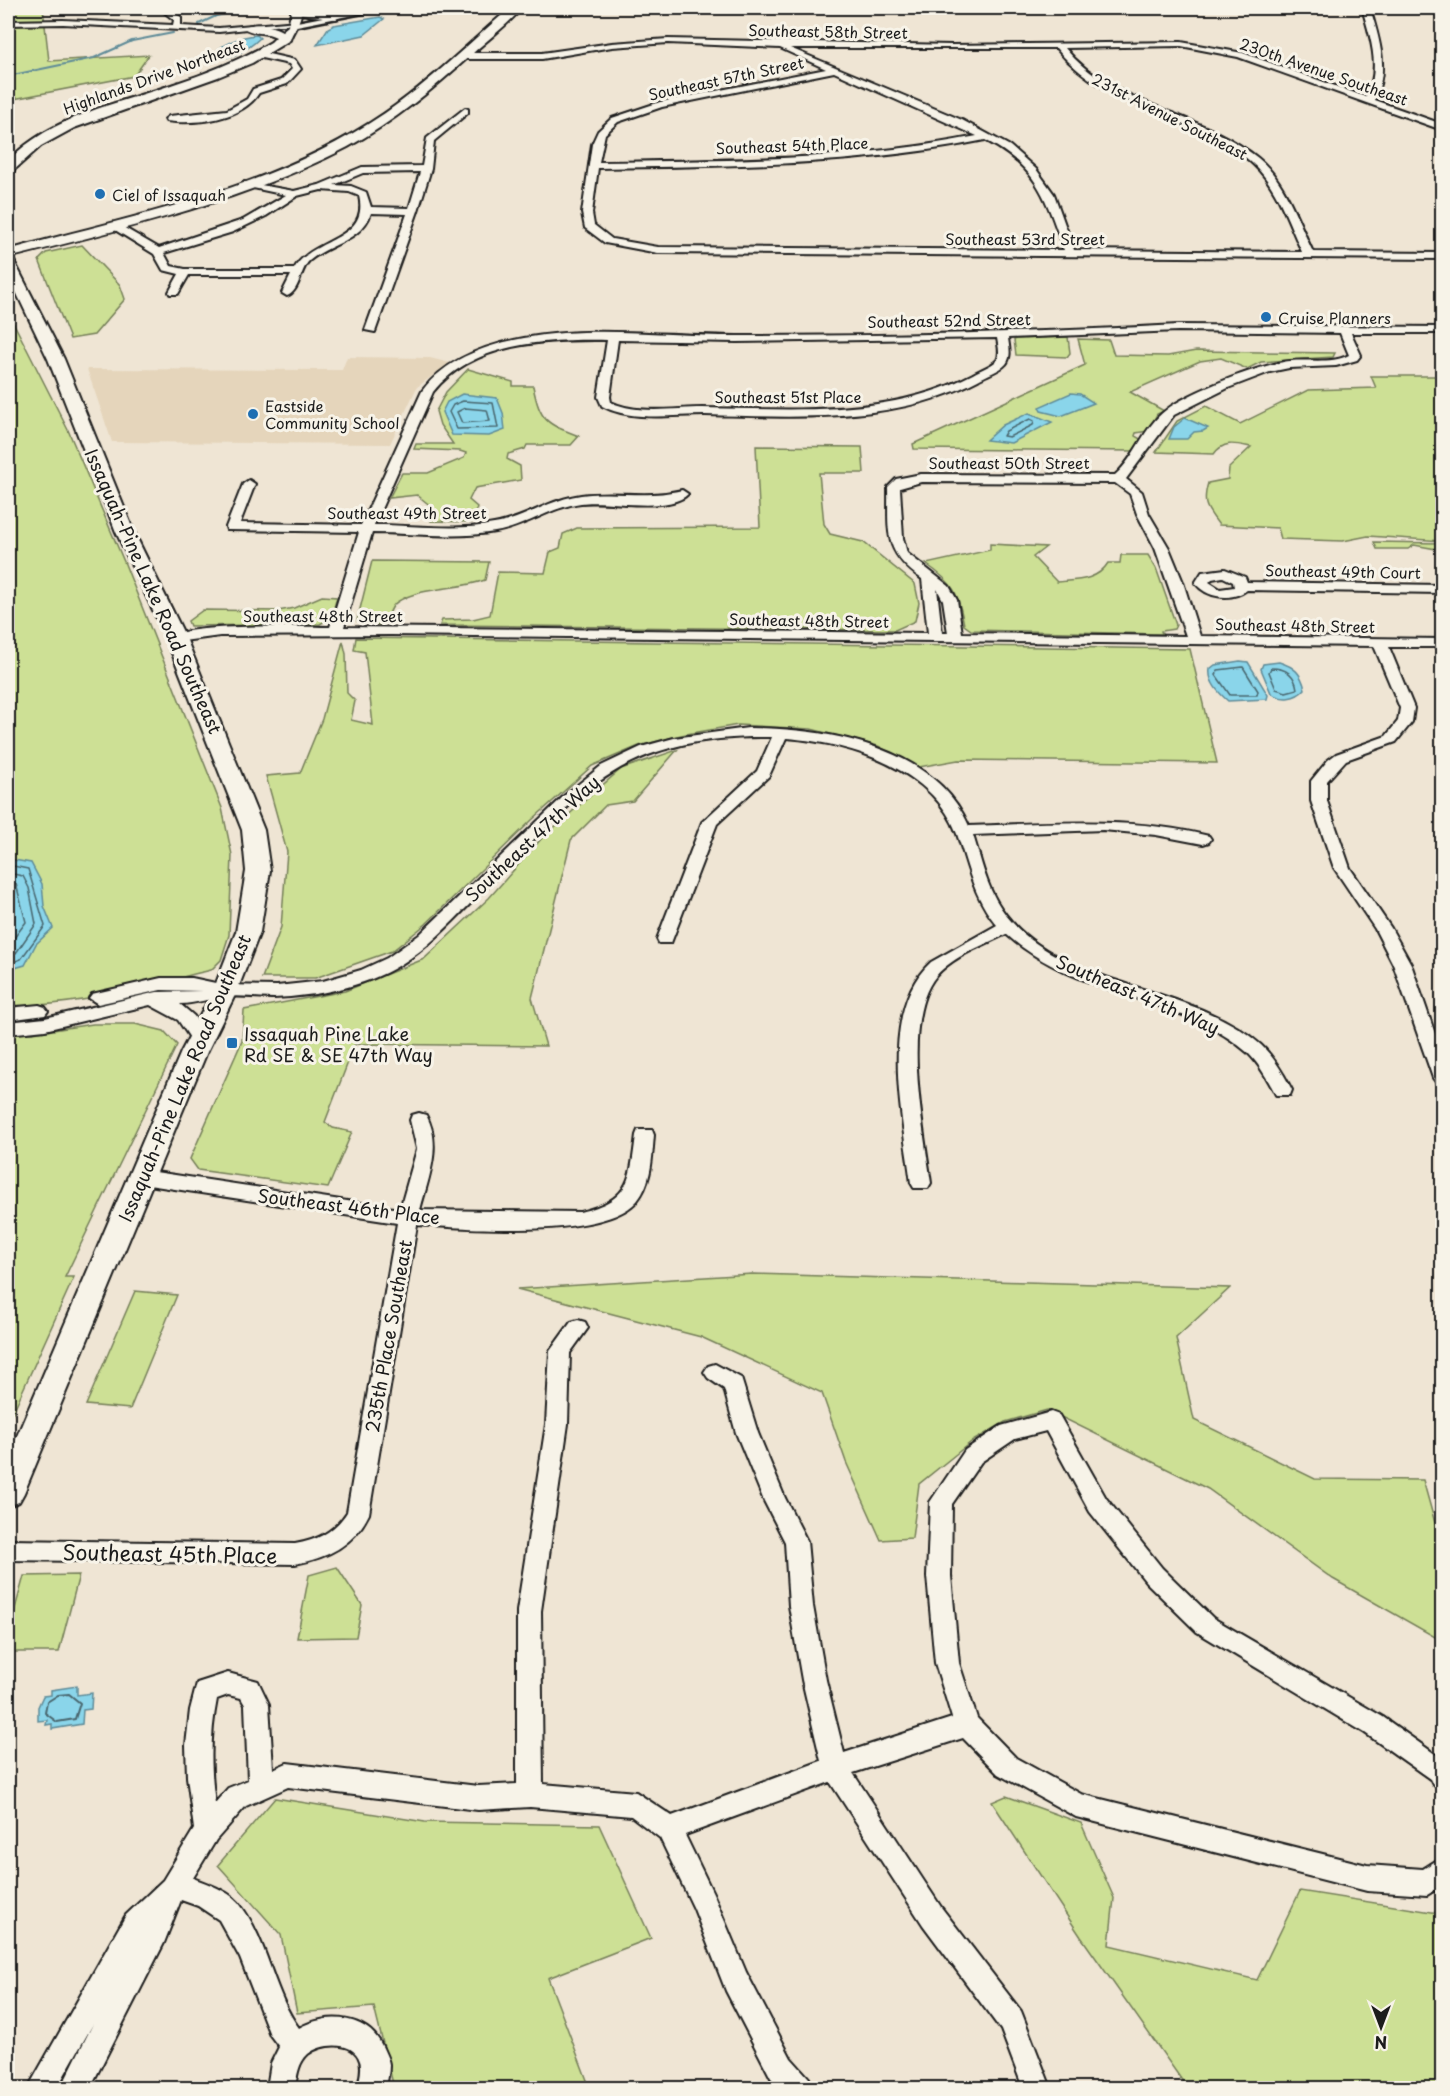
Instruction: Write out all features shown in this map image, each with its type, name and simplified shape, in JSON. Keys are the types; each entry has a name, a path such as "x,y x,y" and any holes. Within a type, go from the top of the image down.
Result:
{"main road":[{"path":"8,254 190,203 312,159 361,134 411,102 516,8"},
{"path":"297,23 298,9 317,15 336,16"},
{"name":"Highlands Drive Northeast","path":"8,168 37,143 74,123 260,55 286,38 297,23"},
{"path":"250,28 273,30 286,38"},
{"path":"25,297 29,265 35,255 62,238"},
{"name":"Issaquah-Pine Lake Road Southeast","path":"8,261 56,359 125,532 176,638 232,772 258,850 256,896 250,923 225,991 200,1040 8,1493"}],"street":[{"path":"163,8 178,19 176,28"},
{"path":"8,23 63,22 176,28 250,28 297,23 383,8"},
{"path":"1366,8 1373,32 1378,75 1375,90 1369,100"},
{"name":"Southeast 58th Street","path":"463,56 534,57 630,43 668,41 777,45 1059,46 1135,43 1195,46"},
{"path":"777,45 989,136 1015,155 1040,181 1056,208 1070,254"},
{"name":"231st Avenue Southeast","path":"1059,46 1068,60 1089,76 1212,135 1256,161 1275,187 1309,255"},
{"name":"230th Avenue Southeast","path":"1195,46 1240,55 1443,128"},
{"path":"169,119 206,116 240,108 252,101 256,91 284,82 297,69 292,62 260,55"},
{"name":"Southeast 57th Street","path":"595,165 601,133 625,115 660,105 833,70"},
{"path":"371,330 426,170 431,137 465,111"},
{"name":"Southeast 54th Place","path":"595,165 853,159 927,150 989,136"},
{"name":"Southeast 53rd Street","path":"595,165 587,220 593,230 609,241 658,250 1443,256"},
{"path":"158,252 243,224 263,215 294,194 321,187 362,170 426,170"},
{"path":"247,184 294,194"},
{"path":"321,187 360,192 367,210"},
{"path":"367,210 413,211"},
{"path":"287,293 304,260 355,231 367,210"},
{"path":"118,223 158,252 167,268 185,272 296,272"},
{"path":"174,292 185,272"},
{"name":"Southeast 52nd Street","path":"336,632 383,483 428,391 440,376 459,363 485,352 524,341 568,336 726,339 1178,328 1443,330"},
{"path":"1194,640 1176,582 1143,514 1136,492 1119,479 1132,468 1162,420 1170,412 1263,371 1297,364 1335,363 1353,358 1355,355 1344,329"},
{"name":"Southeast 51st Place","path":"613,336 604,397 609,406 632,410 819,413 885,408 933,395 1001,363 1005,354 1002,334"},
{"name":"Southeast 50th Street","path":"929,578 906,560 896,538 892,492 900,482 921,478 1119,479"},
{"name":"Southeast 49th Street","path":"249,484 232,527 499,528 579,499 660,500 682,494"},
{"path":"929,578 936,638"},
{"path":"929,578 942,586 950,600 956,638"},
{"name":"Southeast 49th Court","path":"1242,586 1443,589"},
{"name":"Southeast 48th Street","path":"176,638 220,632 336,632 1443,643"},
{"path":"1380,643 1407,708 1405,722 1391,738 1341,758 1326,770 1319,781 1318,801 1342,868 1383,928 1402,964 1443,1078"},
{"path":"665,939 710,822 764,773 781,733"},
{"name":"Southeast 47th Way","path":"225,991 266,992 328,986 356,978 384,966 420,944 580,789 613,765 649,750 706,735 781,733 828,739 884,758 912,771 949,804 966,831 986,892 994,909 1008,927 1032,946 1079,974 1170,1007 1231,1034 1254,1049 1283,1090"},
{"path":"966,831 1103,825 1155,830 1203,839"},
{"path":"921,1184 908,1056 910,1013 916,995 928,975 939,965 1008,927"},
{"path":"8,1014 65,1007 167,982 200,982 225,991"},
{"path":"8,1028 62,1020 161,997 195,998 225,991"},
{"path":"120,1006 155,1003 172,1005 183,1012 200,1040"},
{"name":"235th Place Southeast","path":"332,1545 349,1530 357,1514 408,1217 426,1149 419,1120"},
{"name":"Southeast 46th Place","path":"142,1177 408,1217 460,1220 579,1219 609,1212 626,1202 638,1184 645,1135"},
{"path":"530,1795 530,1611 557,1424 560,1351 578,1328"},
{"path":"715,1372 734,1384 747,1433 775,1501 796,1541 801,1606 814,1680 835,1768 932,1916 1011,2021 1037,2088"},
{"path":"1443,1777 1439,1771 1374,1725 1205,1625 1154,1575 1098,1505 1051,1421 1009,1432 973,1456 941,1502 939,1576 947,1663 967,1725 1007,1766 1076,1805 1367,1878 1426,1882 1443,1870"},
{"name":"Southeast 45th Place","path":"8,1550 295,1554 317,1552 332,1545"},
{"path":"207,1831 198,1769 198,1729 206,1691 228,1684 249,1689 257,1704 261,1785"},
{"path":"669,1829 920,1738 967,1725"},
{"path":"75,2088 155,1934 174,1885 207,1831 237,1797 287,1775 478,1798 530,1795 636,1804 669,1829 705,1902 736,1981 782,2068 799,2088"},
{"path":"174,1885 206,1896 228,1911 250,1950 280,2025 296,2047"},
{"path":"42,2088 70,2043 135,1924 174,1885"},
{"path":"281,2088 286,2062 296,2047 323,2030 338,2029 351,2032 363,2040 371,2051 375,2065 372,2088"}],"shaded area":[{"name":"Eastside Community School","path":"347,357 430,358 450,363 417,387 390,444 112,442 87,369 342,370"}],"green space":[{"path":"8,8 43,8 49,61 149,55 134,76 8,100"},
{"path":"82,245 120,285 125,299 94,335 70,339 39,260 46,253"},
{"path":"8,312 68,430 125,564 222,808 232,855 229,935 221,960 211,970 85,1000 33,1005 8,1005"},
{"path":"1068,337 1070,353 1067,357 1016,355 1014,340"},
{"path":"1078,339 1109,340 1114,355 1168,356 1196,351 1335,353 1333,357 1261,362 1247,369 1221,358 1200,361 1130,392 1164,411 1157,414 1148,431 1136,433 1135,436 1142,440 1133,451 914,449 913,444 1085,365"},
{"path":"468,369 513,382 513,386 533,386 538,407 546,420 579,436 571,445 527,445 525,449 508,454 507,459 520,466 521,480 475,488 469,500 477,507 472,522 431,521 432,507 417,495 389,498 402,473 428,473 464,458 466,453 460,451 414,449 416,444 453,444 440,425 436,411 446,392"},
{"path":"1371,376 1442,376 1442,541 1368,536 1343,541 1281,539 1278,528 1219,525 1206,506 1205,496 1208,483 1228,479 1229,468 1251,447 1226,445 1214,454 1156,452 1177,421 1206,406 1240,424 1308,390 1376,388"},
{"path":"756,446 862,447 864,473 819,473 824,524 830,534 863,542 915,584 919,603 915,621 895,630 440,625 442,620 473,619 490,615 498,572 545,573 550,552 560,548 563,534 577,528 760,527"},
{"path":"1374,542 1442,543 1442,550 1414,545 1408,549 1377,549"},
{"path":"990,544 1046,547 1033,557 1057,582 1092,576 1108,563 1120,563 1121,555 1148,555 1156,568 1176,625 1174,629 1161,631 1162,634 971,630 964,625 957,596 949,583 926,564 990,550"},
{"path":"372,561 489,562 485,580 407,597 394,605 382,625 357,621"},
{"path":"322,596 337,597 331,618 320,624 190,626 188,621 203,610 278,611 294,608"},
{"path":"356,638 1190,649 1217,763 958,760 919,767 878,746 811,729 738,725 681,735 639,746 592,766 532,820 426,924 392,951 315,978 262,978 281,927 287,852 266,776 300,773 322,719 343,641 346,654 347,693 355,701 351,720 373,725 365,652 354,650"},
{"path":"677,750 633,801 606,805 571,840 532,998 546,1046 355,1044 325,1122 333,1128 352,1132 328,1188 198,1170 190,1159 242,1041 244,1010 345,991 424,959 489,898 542,838 621,769"},
{"path":"93,1024 135,1024 164,1031 177,1045 65,1277 74,1277 8,1423 8,1031 33,1033"},
{"path":"752,1274 1230,1288 1176,1338 1194,1420 1315,1479 1423,1480 1442,1548 1442,1641 1333,1579 1208,1489 1047,1410 1005,1422 971,1442 919,1484 912,1538 881,1540 846,1462 822,1393 701,1337 517,1289"},
{"path":"135,1291 177,1295 130,1409 86,1405"},
{"path":"337,1567 362,1605 356,1637 297,1638 309,1575"},
{"path":"79,1575 59,1652 8,1652 8,1634 24,1576"},
{"path":"1006,1796 1081,1823 1114,1898 1109,1945 1257,1980 1300,1891 1438,1913 1442,1911 1442,2088 1183,2088 1186,2086 1081,1937 992,1802"},
{"path":"275,1798 425,1822 599,1825 651,1938 548,1978 590,2088 394,2088 374,2007 297,2013 281,1935 218,1865"}],"water":[{"path":"380,17 384,19 364,35 317,45 328,28 334,25"},
{"path":"257,35 260,38 237,54 224,58 211,57 220,48 232,42"},
{"path":"1071,393 1080,394 1094,403 1061,416 1041,411 1039,407"},
{"path":"462,394 497,398 503,413 505,430 489,436 452,435 442,412 447,402"},
{"path":"1029,413 1052,422 1011,443 986,440 1003,425"},
{"path":"1185,418 1208,428 1194,432 1187,439 1169,439 1174,427"},
{"path":"1248,662 1268,695 1267,699 1228,701 1215,687 1210,669 1215,665"},
{"path":"1279,662 1296,671 1302,679 1305,689 1297,695 1284,698 1271,693 1261,669 1263,664"},
{"path":"8,859 31,863 42,884 44,906 53,928 36,944 25,965 8,970"},
{"path":"77,1686 77,1695 92,1693 91,1709 83,1710 82,1724 52,1729 52,1724 46,1725 47,1720 38,1721 38,1707 43,1696 51,1695 51,1690"}],"waterway":[{"path":"199,24 216,16 253,8"},
{"path":"8,76 94,58 132,41 173,33"}],"place":[{"name":"Ciel of Issaquah","path":"100,194"},
{"name":"Cruise Planners","path":"1266,317"},
{"name":"Eastside Community School","path":"253,414"},
{"name":"Issaquah Pine Lake Rd SE & SE 47th Way","path":"232,1043"}]}
